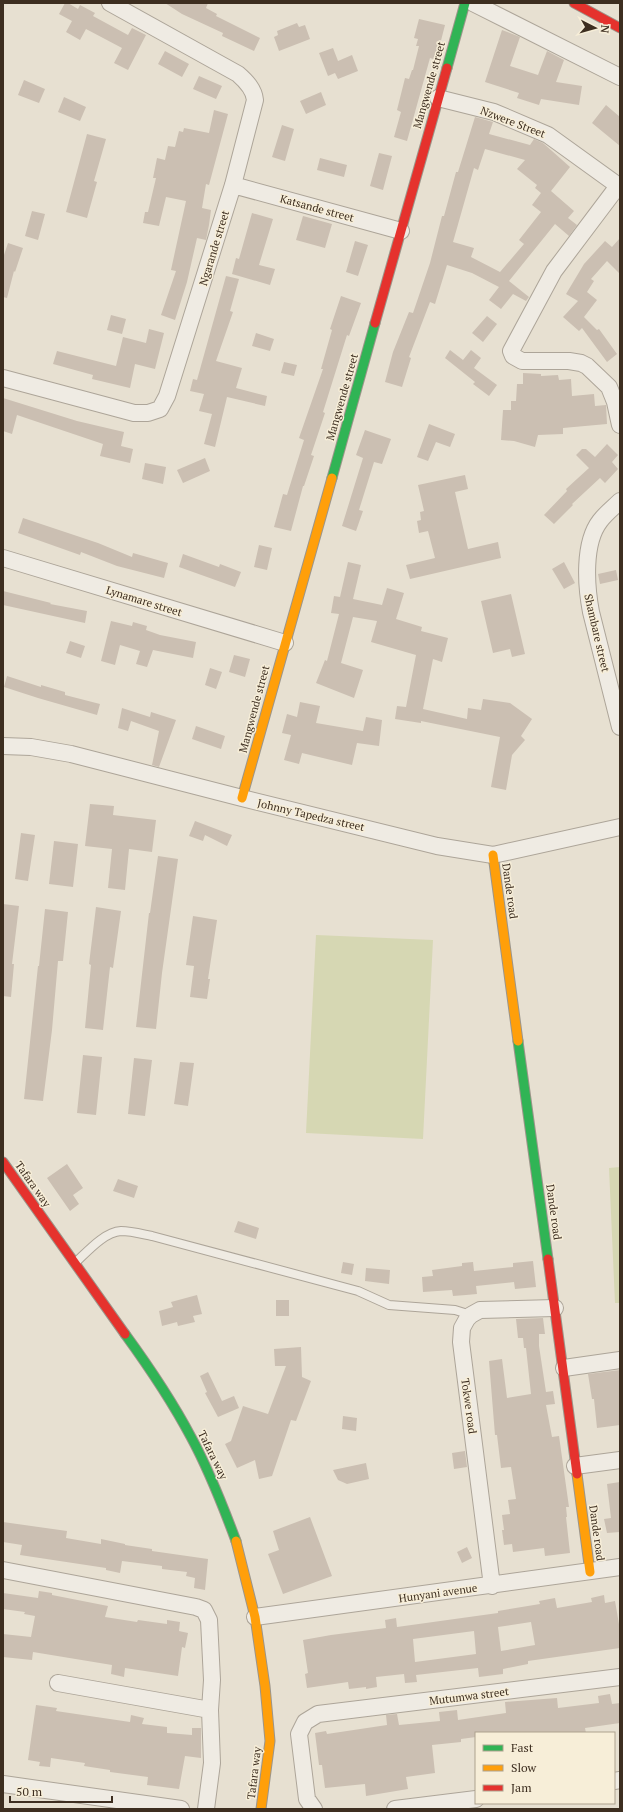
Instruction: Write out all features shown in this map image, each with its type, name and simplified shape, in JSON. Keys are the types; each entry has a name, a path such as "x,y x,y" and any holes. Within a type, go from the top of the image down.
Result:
{"street":[{"name":"Ngarande street","path":"3,378 134,413 148,413 160,409 167,396 233,185 255,100 255,95 247,82 238,74 110,3"},
{"name":"Mangwende street","path":"242,798 465,3"},
{"path":"473,3 620,77"},
{"path":"574,3 620,28"},
{"name":"Nzwere Street","path":"438,98 494,112 548,135 619,187"},
{"name":"Katsande street","path":"233,185 402,231"},
{"path":"619,187 554,271 511,351 513,356 522,361 569,361 581,363 587,366 609,387 615,402 620,425"},
{"name":"Shambare street","path":"620,501 600,520 596,528 590,550 588,571 588,593 591,612 620,727"},
{"name":"Lynamare street","path":"3,558 285,644"},
{"name":"Johnny Tapedza street","path":"3,746 31,747 71,754 437,846 493,855 620,827"},
{"name":"Dande road","path":"493,855 564,1368 575,1466 590,1572"},
{"name":"Tafara way","path":"3,1162 148,1366 192,1438 225,1511 238,1547 255,1617 269,1723 270,1741 261,1809"},
{"path":"471,1315 480,1310 555,1308"},
{"name":"Tokwe road","path":"471,1315 462,1328 461,1355 468,1392 492,1586"},
{"path":"564,1368 620,1360"},
{"path":"575,1466 620,1460"},
{"name":"Hunyani avenue","path":"255,1617 620,1568"},
{"path":"3,1570 196,1607 204,1610 208,1615 212,1680 210,1710 212,1763 206,1809"},
{"name":"Mutumwa street","path":"314,1809 307,1798 298,1734 305,1722 318,1714 620,1677"},
{"path":"58,1683 210,1710"},
{"path":"3,1784 181,1809"},
{"path":"395,1809 475,1799"}],"lane":[{"path":"74,1263 105,1237 118,1231 123,1231 152,1236 358,1291 384,1303 455,1310 471,1315"}],"green space":[{"path":"316,935 433,940 423,1139 306,1133"},
{"path":"620,1167 620,1303 615,1303 609,1168"}],"building":[{"path":"65,3 68,3 78,9 80,5 95,13 93,16 128,35 132,28 146,35 128,70 114,63 122,48 86,29 80,40 66,32 72,21 59,14"},
{"path":"165,3 208,3 206,8 217,14 216,16 260,38 254,51 222,36 223,33 182,14"},
{"path":"419,19 445,25 436,60 430,58 407,141 394,137 401,112 397,110 405,78 409,79 413,70 419,46 416,46 418,39 414,38"},
{"path":"297,23 299,27 305,25 310,39 279,51 274,37 278,35 277,31"},
{"path":"502,30 520,37 510,66 538,75 547,51 564,60 556,82 582,86 579,105 541,99 539,105 517,98 519,93 485,82"},
{"path":"333,48 338,61 352,55 358,71 338,79 335,73 328,76 319,53"},
{"path":"165,51 189,64 182,77 158,64"},
{"path":"199,76 222,86 216,99 193,89"},
{"path":"24,80 45,89 39,103 18,95"},
{"path":"321,92 326,105 306,114 300,101"},
{"path":"64,97 86,107 80,121 58,112"},
{"path":"606,105 620,117 620,146 592,123"},
{"path":"214,110 228,114 209,185 206,184 202,208 211,210 209,225 206,240 197,238 187,282 175,320 161,315 176,271 171,270 186,201 166,197 159,226 143,223 145,212 148,212 156,178 153,178 157,158 165,160 168,146 175,147 179,131 183,132 184,128 209,133"},
{"path":"475,117 493,122 489,134 530,145 534,139 543,143 570,167 551,191 574,211 568,218 577,225 569,236 555,224 509,281 529,297 526,301 513,294 501,309 489,300 499,287 472,273 447,265 435,304 430,302 409,357 411,358 402,387 385,382 393,352 409,312 413,313 430,263 442,216 444,216 456,172 458,172","holes":["485,149 525,160 517,169 537,185 535,188 541,193 532,205 541,212 519,240 524,244 500,272 471,257 474,248 453,242 474,168 478,170"]},
{"path":"282,125 294,129 285,161 272,157"},
{"path":"87,134 106,139 94,181 97,182 87,218 66,212"},
{"path":"379,153 392,156 383,190 370,186"},
{"path":"320,158 347,165 344,177 317,170"},
{"path":"32,211 45,214 38,240 25,236"},
{"path":"252,213 273,219 259,265 275,269 270,285 232,274 236,258 239,259"},
{"path":"303,216 332,224 325,248 296,240"},
{"path":"620,238 620,274 607,261 591,279 594,281 587,292 597,300 584,317 597,330 599,329 617,354 607,362 582,328 579,331 563,317 578,301 566,294 584,264 605,241 612,247"},
{"path":"355,241 368,245 358,276 346,272"},
{"path":"8,243 23,248 15,272 14,271 7,298 3,297 3,258"},
{"path":"226,276 239,279 230,311 233,312 216,361 242,368 236,388 267,396 265,406 227,397 215,447 204,444 212,414 199,411 204,394 190,391 193,379 197,380"},
{"path":"341,296 361,303 349,336 347,335 323,412 325,413 311,455 314,456 303,486 291,531 274,527 283,494 287,495 304,440 299,438 323,369 321,369 332,330 330,329"},
{"path":"111,315 126,319 122,334 107,330"},
{"path":"487,316 497,324 483,342 472,333"},
{"path":"149,329 164,333 155,369 135,364 130,388 92,379 93,375 53,364 57,351 116,366 123,337 146,343"},
{"path":"256,333 274,339 270,351 252,346"},
{"path":"450,350 463,360 471,350 481,358 474,368 497,385 489,396 473,384 475,382 445,358"},
{"path":"284,362 297,365 294,376 281,373"},
{"path":"523,373 541,374 541,376 558,375 559,380 571,379 572,396 594,394 595,406 606,405 607,424 563,428 563,434 538,435 535,447 514,441 501,440 503,410 511,410 511,401 516,401 517,384 523,384"},
{"path":"3,398 77,421 124,432 121,446 133,449 130,463 100,456 103,444 17,415 12,434 3,431"},
{"path":"429,424 455,434 450,447 436,442 428,461 417,457"},
{"path":"365,430 391,439 382,464 374,462 359,510 363,511 356,531 342,526 363,458 356,455"},
{"path":"607,444 618,455 612,462 618,469 605,483 600,478 572,504 573,505 554,524 544,515 567,491 566,489 589,468 576,455 582,449 586,449 595,457"},
{"path":"205,458 210,471 183,483 177,470"},
{"path":"145,463 166,467 163,484 142,479"},
{"path":"465,475 468,489 455,492 468,549 498,542 501,558 410,579 406,565 435,558 428,531 419,533 417,521 421,520 420,512 424,511 418,485"},
{"path":"23,518 98,543 132,557 133,553 168,563 164,578 117,566 81,552 80,555 18,533"},
{"path":"259,545 272,548 267,570 254,567"},
{"path":"183,554 219,567 220,564 241,572 235,587 179,567"},
{"path":"348,562 361,565 353,599 382,605 387,588 404,593 396,619 422,627 421,631 448,638 442,662 433,659 423,709 467,719 468,708 481,710 483,699 510,703 532,719 521,736 525,740 512,755 506,790 491,787 500,737 421,721 421,723 395,719 397,706 406,707 416,655 371,642 377,621 353,617 341,663 363,670 354,698 316,683 325,660 327,661 339,614 331,613 334,596 340,597"},
{"path":"564,562 575,583 564,589 552,569"},
{"path":"616,570 618,580 600,584 598,574"},
{"path":"3,591 51,603 50,604 87,611 85,623 3,605"},
{"path":"511,594 525,654 512,657 510,649 493,653 481,601"},
{"path":"111,621 132,626 133,622 147,626 146,630 160,635 196,642 193,658 153,650 147,667 136,664 140,651 120,645 115,665 101,661"},
{"path":"70,641 85,646 81,658 66,653"},
{"path":"234,655 250,659 245,677 229,672"},
{"path":"210,668 222,672 216,689 205,685"},
{"path":"7,676 41,687 41,685 65,692 65,695 100,704 97,715 4,687"},
{"path":"300,702 320,706 316,723 363,731 366,717 382,720 379,746 357,743 352,765 302,753 299,764 284,760 291,735 282,733 287,714 297,717"},
{"path":"122,708 150,717 151,712 176,720 159,767 152,765 159,731 131,721 128,731 118,728"},
{"path":"196,726 225,736 221,749 192,739"},
{"path":"90,804 114,806 113,815 156,820 152,852 129,849 125,890 108,888 112,849 85,846"},
{"path":"195,821 232,835 227,846 205,835 203,841 189,836"},
{"path":"21,833 35,835 28,881 15,879"},
{"path":"54,841 78,844 73,887 49,884"},
{"path":"158,856 178,859 162,973 156,1029 136,1027 149,913"},
{"path":"3,904 19,906 12,964 14,964 11,997 3,996"},
{"path":"96,907 121,911 113,968 110,967 103,1030 85,1028 91,965 89,964"},
{"path":"45,909 68,912 63,961 58,961 52,1030 43,1101 24,1099"},
{"path":"193,916 217,920 208,979 210,979 207,999 190,997 194,966 186,965"},
{"path":"83,1055 102,1057 96,1115 77,1113"},
{"path":"134,1058 152,1060 145,1116 128,1114"},
{"path":"180,1062 194,1063 188,1106 174,1104"},
{"path":"67,1164 83,1188 73,1195 79,1204 70,1211 47,1178"},
{"path":"118,1179 138,1186 134,1198 113,1191"},
{"path":"238,1221 259,1228 256,1239 234,1232"},
{"path":"533,1261 536,1287 515,1289 514,1282 476,1286 477,1294 453,1296 452,1290 423,1292 422,1277 433,1276 432,1270 462,1266 462,1263 473,1262 474,1271 513,1267 513,1263"},
{"path":"343,1262 354,1264 352,1275 341,1273"},
{"path":"366,1268 390,1270 389,1284 365,1281"},
{"path":"197,1295 202,1314 193,1316 195,1322 178,1326 177,1322 162,1326 159,1311 173,1307 171,1302"},
{"path":"276,1300 289,1300 289,1316 276,1316"},
{"path":"543,1318 545,1334 539,1334 539,1346 546,1392 553,1391 555,1404 546,1405 552,1437 559,1436 569,1507 566,1507 566,1517 570,1553 545,1556 544,1548 513,1552 512,1544 504,1545 502,1515 510,1514 508,1500 516,1499 511,1467 501,1468 497,1435 495,1435 489,1361 502,1359 507,1398 531,1394 526,1348 524,1348 523,1338 518,1338 516,1319"},
{"path":"301,1347 302,1377 311,1381 296,1421 291,1420 272,1476 259,1479 255,1460 237,1468 225,1444 231,1441 243,1406 268,1414 286,1366 275,1366 274,1349"},
{"path":"620,1370 620,1425 597,1428 594,1399 592,1399 588,1374"},
{"path":"208,1372 222,1401 234,1396 239,1408 218,1417 205,1393 207,1392 200,1376"},
{"path":"343,1416 357,1418 356,1431 342,1429"},
{"path":"465,1451 467,1467 454,1469 452,1453"},
{"path":"366,1463 369,1479 347,1484 338,1480 333,1470"},
{"path":"620,1482 620,1532 607,1533 604,1519 611,1518 607,1484"},
{"path":"310,1517 332,1576 283,1594 268,1554 279,1550 273,1531"},
{"path":"3,1522 67,1531 66,1538 101,1544 101,1539 125,1545 152,1549 152,1551 208,1559 205,1590 194,1588 195,1578 186,1576 187,1572 162,1569 162,1566 122,1561 120,1573 106,1570 106,1568 20,1555 22,1545 3,1542"},
{"path":"467,1547 472,1558 462,1563 457,1552"},
{"path":"39,1591 108,1606 105,1617 137,1622 138,1620 167,1624 167,1620 180,1622 179,1631 188,1633 185,1648 182,1647 178,1676 125,1668 124,1677 111,1674 112,1665 33,1652 32,1660 3,1657 3,1634 31,1637 35,1616 24,1614 25,1612 3,1609 3,1593 38,1598"},
{"path":"604,1595 605,1603 615,1601 620,1630 620,1648 528,1661 528,1664 503,1669 503,1674 479,1677 478,1668 416,1675 417,1682 405,1683 404,1674 376,1677 377,1687 366,1689 366,1687 349,1689 348,1682 307,1688 305,1674 308,1673 303,1640 386,1628 385,1620 396,1618 397,1627 498,1613 498,1611 540,1604 539,1601 555,1598 557,1608 592,1602 591,1598","holes":["531,1622 535,1645 501,1651 498,1627","474,1631 476,1654 415,1662 413,1639"]},
{"path":"610,1694 612,1704 620,1703 620,1723 585,1728 586,1732 475,1732 475,1737 461,1739 461,1742 432,1745 435,1773 406,1777 408,1789 366,1796 365,1784 325,1788 322,1765 319,1765 315,1733 326,1731 327,1734 387,1725 386,1715 397,1714 399,1725 440,1721 439,1712 457,1710 458,1720 506,1713 505,1702 557,1698 558,1708 599,1703 598,1696"},
{"path":"36,1705 57,1708 56,1711 130,1722 131,1715 144,1718 142,1724 167,1727 167,1733 192,1735 192,1728 201,1728 201,1758 185,1756 179,1789 147,1785 148,1777 110,1772 110,1770 84,1766 85,1763 51,1758 50,1767 39,1766 40,1762 28,1760"}],"traffic: fast":[{"path":"447,68 465,3"},
{"path":"332,478 375,323"},
{"path":"518,1041 548,1259"},
{"path":"125,1334 160,1384 198,1450 221,1501 236,1541"}],"traffic: slow":[{"path":"242,798 332,478"},
{"path":"493,855 518,1041"},
{"path":"577,1474 590,1572"},
{"path":"236,1541 255,1617 265,1686 270,1741 261,1809"}],"traffic: jam":[{"path":"574,3 620,28"},
{"path":"375,323 447,68"},
{"path":"3,1162 125,1334"},
{"path":"548,1259 577,1474"}]}
